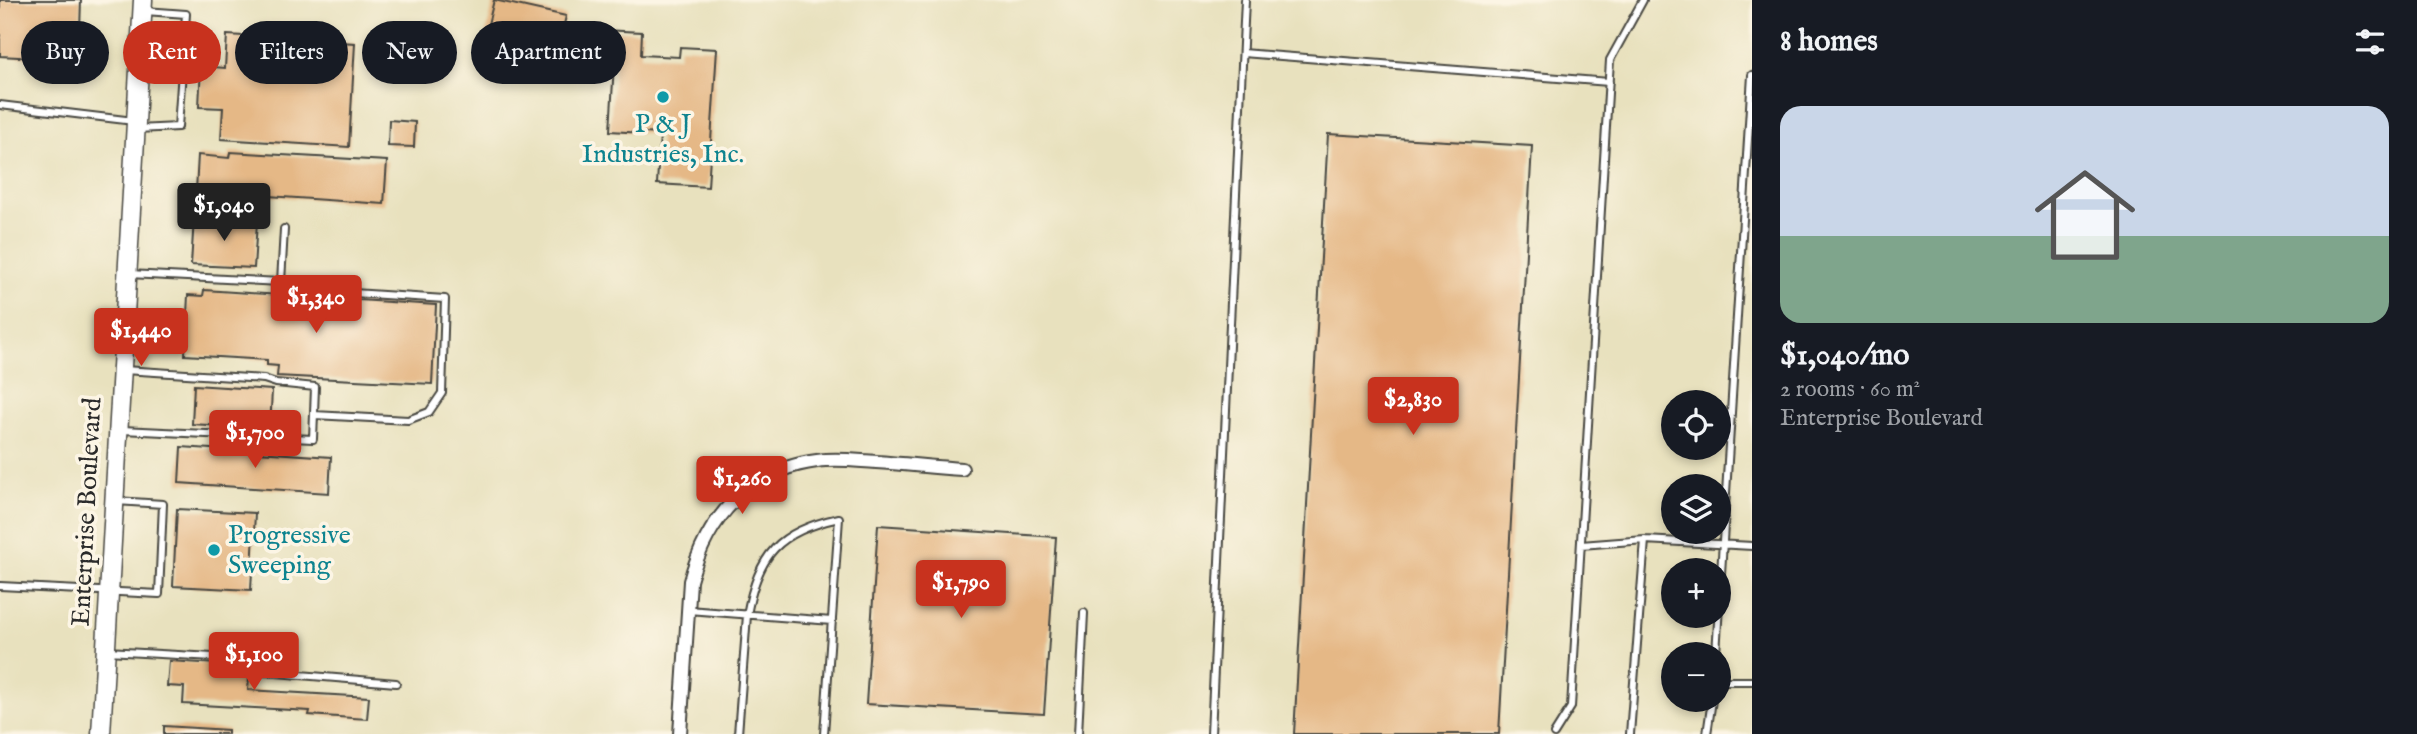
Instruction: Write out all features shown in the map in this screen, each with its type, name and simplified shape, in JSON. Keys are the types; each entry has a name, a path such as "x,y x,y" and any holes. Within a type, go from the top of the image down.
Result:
{"street":[{"name":"Enterprise Boulevard","path":"101,734 142,5"},
{"path":"680,734 690,581 696,559 719,516 753,484 774,473 817,461 839,459 961,469"}],"lane":[{"path":"1210,734 1245,0"},
{"path":"1554,734 1570,707 1610,60 1643,0"},
{"path":"0,105 136,125 178,127 186,14 142,5"},
{"path":"1243,53 1609,82"},
{"path":"1717,642 1752,75"},
{"path":"281,282 284,229"},
{"path":"127,274 281,282 292,289 445,299 442,393 429,412 408,420 314,415"},
{"path":"118,429 313,439 315,387 264,379 122,370"},
{"path":"0,586 159,594 163,504 114,501"},
{"path":"738,734 747,615 750,598 762,567 778,544 800,529 839,518 824,734"},
{"path":"1581,545 1645,540 1752,546"},
{"path":"1630,734 1645,540"},
{"path":"688,610 832,621"},
{"path":"1079,734 1084,613"},
{"path":"106,651 249,659 264,673 396,683"},
{"path":"1731,681 1752,681"},
{"path":"1707,734 1710,712"}],"building":[{"path":"0,0 81,0 80,21 21,21 21,57 0,56"},
{"path":"494,0 566,16 565,21 489,21"},
{"name":"P & J Industries, Inc.","path":"626,31 642,32 641,55 679,57 680,47 717,49 708,187 657,184 660,134 610,131 613,84 626,84"},
{"path":"227,35 235,36 235,84 348,84 348,43 355,43 349,147 221,139 223,108 199,107 200,84 221,84 221,68 225,68"},
{"path":"389,120 415,122 414,147 388,146"},
{"path":"1328,134 1532,146 1499,734 1294,734"},
{"path":"230,152 387,161 384,204 196,191 198,155 229,158"},
{"path":"194,218 257,222 254,268 191,265"},
{"path":"204,290 436,305 432,384 277,376 278,366 267,365 267,360 185,355 188,295 203,296"},
{"path":"194,385 272,390 270,429 192,424"},
{"path":"181,447 331,457 329,493 179,483"},
{"name":"Progressive Sweeping","path":"177,509 255,513 251,590 173,586"},
{"path":"878,525 1056,537 1044,714 866,704"},
{"path":"169,661 250,666 248,690 369,697 367,719 309,715 310,711 183,704 184,687 167,686"},
{"path":"164,726 228,730 228,734 164,734"}],"place":[{"name":"P & J Industries, Inc.","path":"663,97"},
{"name":"Progressive Sweeping","path":"214,550"}]}
